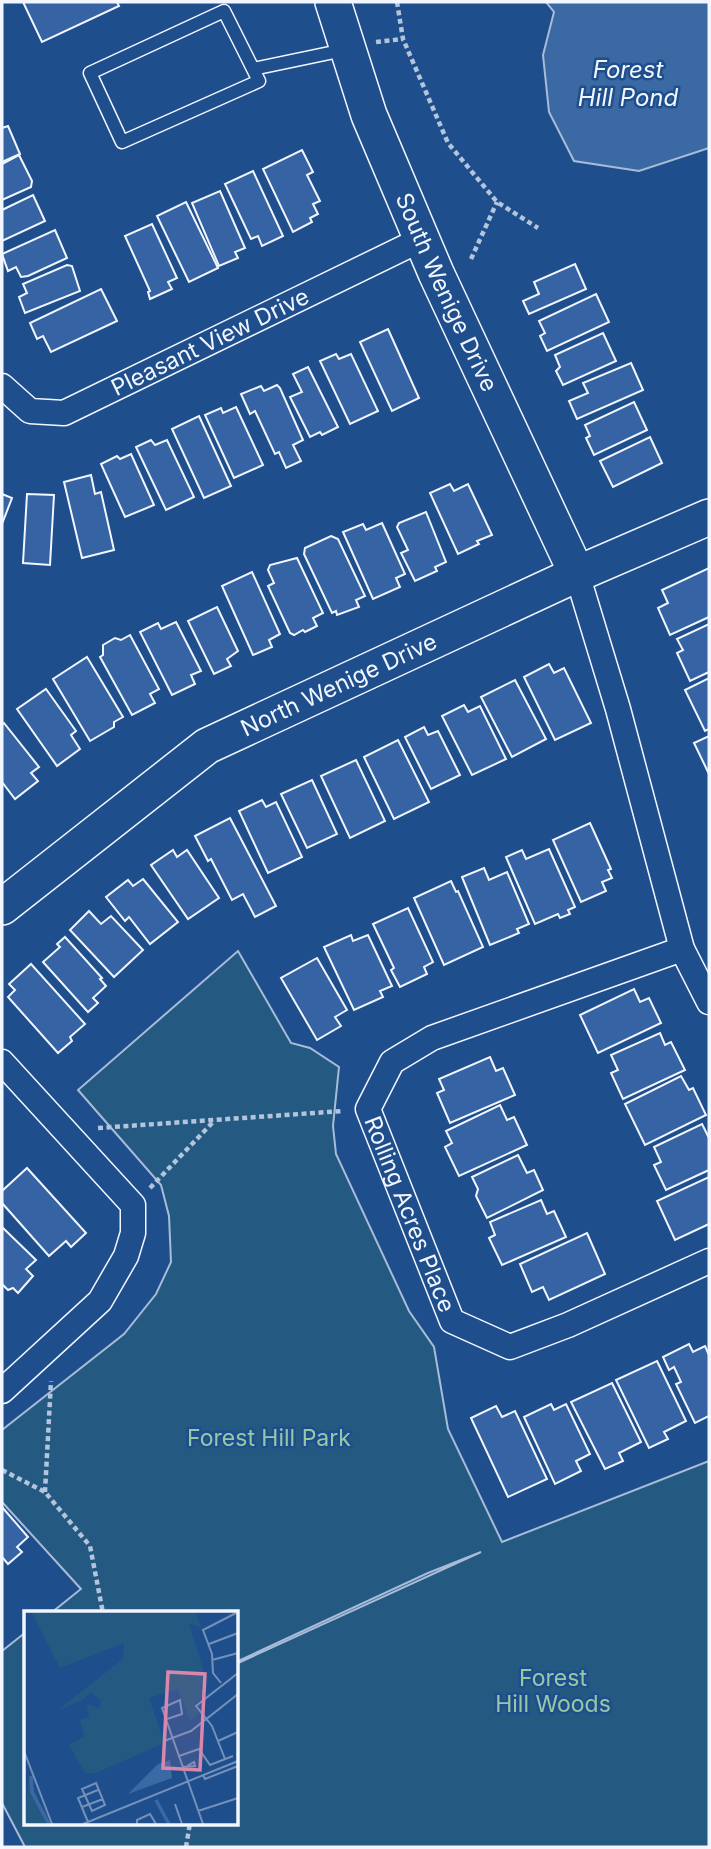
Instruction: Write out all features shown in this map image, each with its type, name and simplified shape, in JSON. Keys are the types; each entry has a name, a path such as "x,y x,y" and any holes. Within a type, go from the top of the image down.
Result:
{"street":[{"name":"South Wenige Drive","path":"333,2 369,115 436,273 577,574"},
{"name":"Pleasant View Drive","path":"2,386 30,411 64,413 422,239"},
{"name":"North Wenige Drive","path":"2,907 207,747 577,574 709,517"},
{"path":"577,574 618,709 682,949 709,1002"},
{"name":"Rolling Acres Place","path":"682,949 432,1038 392,1062 368,1109 453,1321 510,1347 568,1325 709,1261"},
{"path":"2,1062 133,1205 133,1233 126,1256 100,1301 2,1391"}],"lane":[{"path":"224,12 253,69 259,82 122,142 90,73 224,12"},
{"path":"253,69 348,49"}],"path":[{"path":"397,2 403,39 448,143 497,202 538,228"},
{"path":"471,259 497,202"},
{"path":"98,1128 368,1109"},
{"path":"133,1205 214,1120"},
{"path":"45,1492 53,1345"},
{"path":"2,1470 45,1492 90,1546 103,1611"},
{"path":"186,1847 190,1825"}],"green space":[{"path":"238,951 291,1043 310,1048 339,1067 333,1126 336,1154 409,1311 434,1347 448,1429 502,1542 709,1461 709,1847 25,1847 2,1803 2,1651 24,1634 24,1825 238,1825 238,1663 481,1552 428,1573 238,1661 238,1611 54,1611 81,1589 2,1502 2,1430 124,1334 156,1294 171,1262 169,1216 161,1185 78,1090"}],"water":[{"name":"Forest Hill Pond","path":"546,2 709,2 709,148 639,171 574,161 549,112 543,55 554,12"}],"building":[{"path":"23,2 117,2 119,6 42,42"},
{"path":"8,126 20,154 2,162 2,128"},
{"path":"302,150 313,172 307,175 320,201 313,204 318,214 310,218 312,222 293,232 263,169"},
{"path":"19,155 32,181 31,187 2,200 2,164"},
{"path":"253,171 283,236 262,246 258,236 251,239 225,184"},
{"path":"220,191 245,248 235,252 238,258 219,266 192,203"},
{"path":"33,195 45,221 2,241 2,210"},
{"path":"186,202 218,268 189,282 157,216"},
{"path":"152,224 177,278 168,282 172,289 150,299 150,291 125,236"},
{"path":"55,230 67,258 28,276 21,277 16,267 8,271 2,254"},
{"path":"575,264 586,289 529,314 523,301 539,294 534,282"},
{"path":"67,265 72,266 80,291 25,313 19,297 27,293 23,284"},
{"path":"101,289 117,321 51,352 43,336 37,339 30,323"},
{"path":"596,294 609,322 547,351 540,336 545,333 539,321"},
{"path":"388,329 419,398 392,411 360,342"},
{"path":"603,333 616,361 563,385 556,371 560,367 555,355"},
{"path":"336,354 339,359 351,354 378,411 350,424 320,361"},
{"path":"631,363 643,390 577,419 569,401 588,393 583,383"},
{"path":"308,367 338,427 322,435 320,432 310,437 290,397 302,392 293,374"},
{"path":"277,385 303,440 293,445 301,461 286,468 279,452 275,454 255,411 250,414 241,394 261,386 264,391"},
{"path":"634,402 647,430 594,455 586,438 590,436 585,425"},
{"path":"236,407 263,465 234,478 205,415 221,408 223,413"},
{"path":"199,416 231,486 204,498 172,429"},
{"path":"650,437 662,463 613,487 600,461"},
{"path":"151,440 155,445 167,440 194,497 166,510 136,447"},
{"path":"131,454 154,505 125,517 101,464 117,456 120,459"},
{"path":"91,475 95,494 101,492 114,550 82,558 64,482"},
{"path":"450,484 454,491 468,484 492,535 458,554 430,493"},
{"path":"2,494 12,498 2,524"},
{"path":"27,494 54,495 50,565 23,563"},
{"path":"426,512 446,562 435,567 437,571 415,581 401,553 408,550 397,527 399,523"},
{"path":"382,523 405,574 396,578 400,587 373,599 343,532 363,524 366,530"},
{"path":"331,536 338,539 365,596 356,600 359,607 337,615 336,611 332,613 304,554 305,548"},
{"path":"297,558 323,613 313,618 317,626 294,635 290,633 268,586 274,583 268,570 270,565"},
{"path":"709,568 709,617 670,635 658,608 668,603 662,590"},
{"path":"252,572 280,634 269,640 272,647 253,655 222,586"},
{"path":"217,607 238,651 227,659 231,666 214,674 188,621"},
{"path":"176,622 201,671 191,675 195,684 172,695 140,632 158,623 161,629"},
{"path":"709,624 709,672 690,681 677,653 683,650 677,639"},
{"path":"130,635 159,689 150,694 155,703 132,715 100,657 103,655 103,645 115,638 121,640"},
{"path":"87,657 123,717 114,722 114,727 90,741 53,679"},
{"path":"549,664 554,673 564,668 591,723 555,740 524,677"},
{"path":"709,678 709,729 705,731 685,690"},
{"path":"515,680 546,739 512,757 481,697"},
{"path":"46,689 76,731 71,735 80,749 57,766 17,709"},
{"path":"464,705 468,712 480,706 506,759 472,775 442,716"},
{"path":"4,723 39,767 31,773 38,781 15,799 2,782"},
{"path":"424,727 428,735 438,731 460,775 431,789 405,737"},
{"path":"709,736 709,774 694,743"},
{"path":"398,740 429,802 394,819 364,757"},
{"path":"356,760 385,821 350,838 321,776"},
{"path":"312,780 337,834 307,848 281,794"},
{"path":"262,800 266,807 276,802 302,857 268,873 239,811"},
{"path":"230,818 276,906 255,917 243,894 232,900 211,859 208,861 195,836"},
{"path":"590,823 611,869 608,870 612,878 602,882 606,891 581,902 553,840"},
{"path":"549,849 575,907 568,910 570,914 560,918 558,914 535,924 506,857 522,850 526,859"},
{"path":"173,850 177,857 187,850 219,898 188,919 151,865"},
{"path":"484,868 489,880 507,872 529,924 517,929 519,933 490,945 462,877"},
{"path":"143,879 178,922 150,944 129,917 125,921 106,897 128,880 133,886"},
{"path":"451,881 483,947 444,965 414,898"},
{"path":"408,908 433,962 424,967 427,974 400,987 373,924"},
{"path":"89,911 101,924 111,916 143,950 114,977 70,930"},
{"path":"351,935 353,941 368,935 392,986 380,991 383,997 354,1010 324,947"},
{"path":"65,937 106,986 93,998 98,1003 88,1012 43,962 60,947 57,944"},
{"path":"317,958 347,1010 335,1017 341,1026 317,1040 281,978"},
{"path":"31,964 85,1024 70,1037 72,1041 58,1053 8,997 15,990 9,984"},
{"path":"634,989 640,1002 649,998 661,1023 598,1053 580,1015"},
{"path":"660,1033 665,1045 671,1042 685,1070 623,1099 611,1073 618,1070 611,1055"},
{"path":"490,1057 496,1071 503,1068 515,1095 450,1123 437,1093 444,1090 439,1079"},
{"path":"681,1076 689,1090 693,1088 706,1115 645,1145 625,1104"},
{"path":"500,1105 507,1120 514,1117 527,1145 459,1176 445,1147 452,1143 446,1131"},
{"path":"702,1124 709,1135 709,1170 666,1190 654,1165 661,1162 654,1147"},
{"path":"518,1155 527,1173 534,1170 543,1190 487,1218 476,1196 478,1189 472,1177"},
{"path":"27,1168 86,1233 71,1247 66,1241 49,1256 2,1203 2,1191"},
{"path":"709,1177 709,1224 675,1240 657,1201"},
{"path":"541,1200 547,1214 554,1211 566,1237 502,1265 489,1238 495,1235 490,1222"},
{"path":"2,1227 36,1260 26,1269 33,1276 18,1293 13,1288 8,1290 2,1284"},
{"path":"587,1233 605,1274 549,1300 543,1287 532,1292 520,1264"},
{"path":"689,1344 693,1352 705,1346 709,1355 709,1416 695,1423 676,1384 681,1382 674,1367 669,1370 663,1357"},
{"path":"657,1361 686,1421 664,1432 668,1439 649,1448 616,1380"},
{"path":"612,1383 641,1442 619,1453 623,1461 605,1469 571,1402"},
{"path":"551,1404 554,1410 566,1404 590,1454 576,1461 581,1471 555,1484 524,1417"},
{"path":"496,1406 502,1417 515,1411 547,1479 508,1497 471,1418"},
{"path":"2,1507 28,1537 17,1547 22,1552 8,1564 2,1557"}],"park label":[{"name":"Forest Hill Park","path":"269,1438"},
{"name":"Forest Hill Woods","path":"553,1691"}]}
